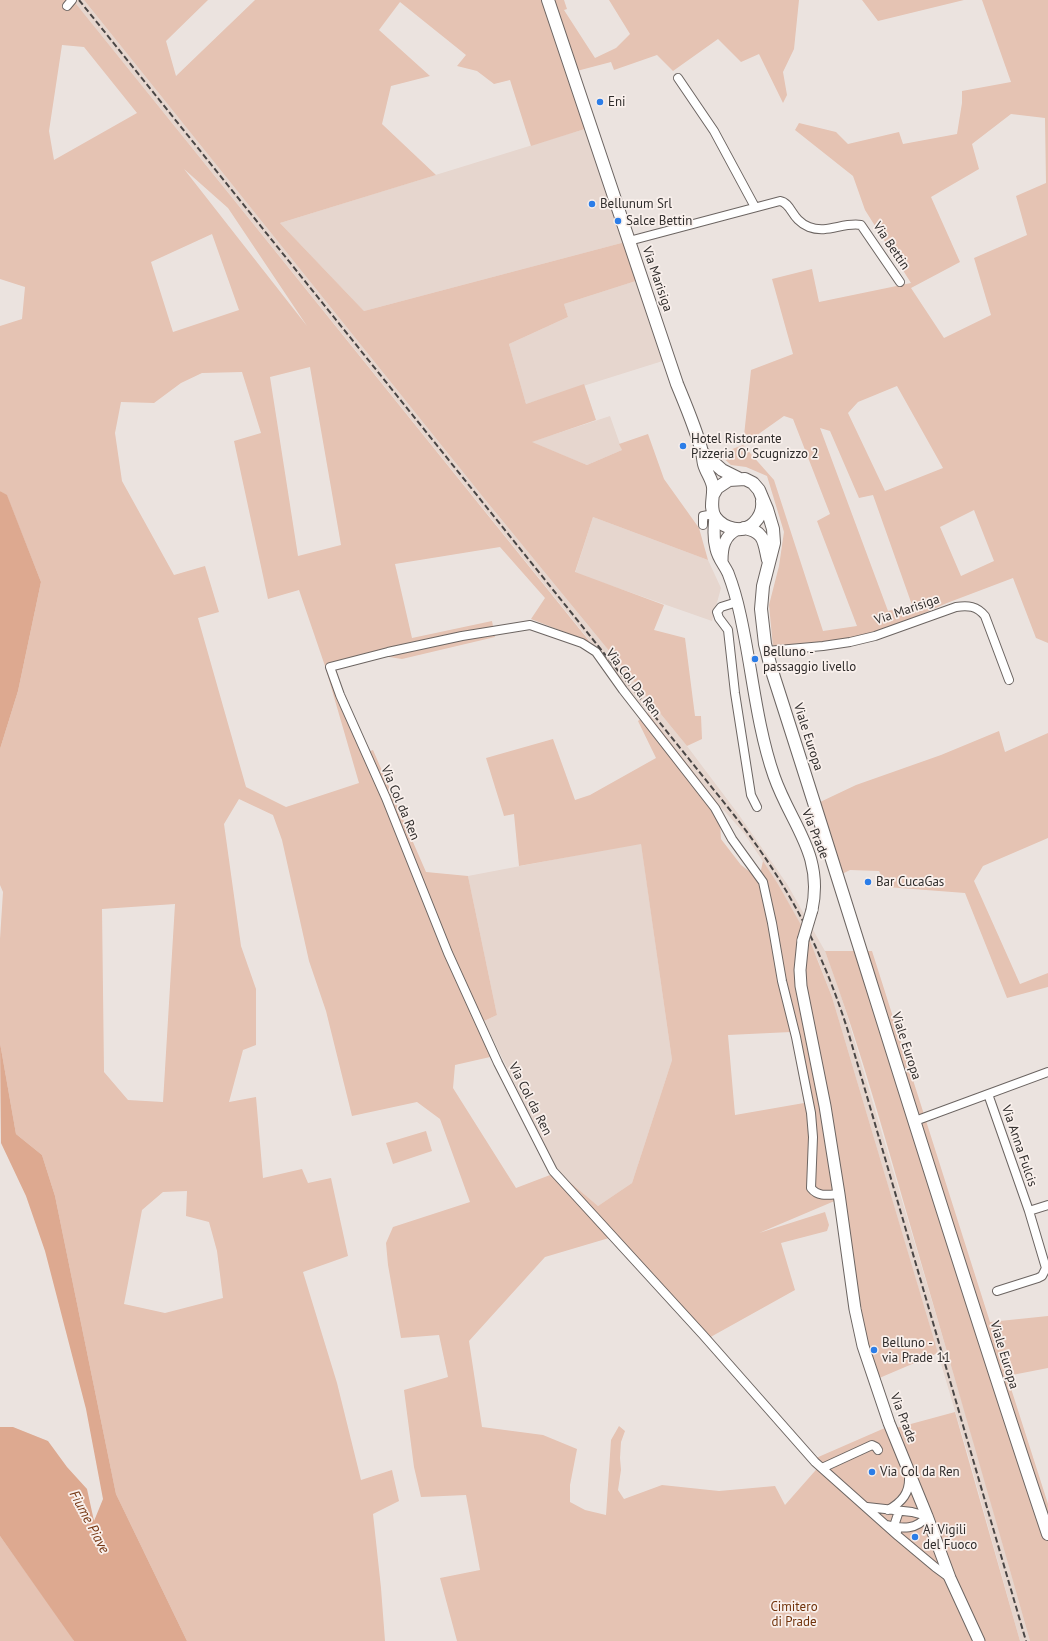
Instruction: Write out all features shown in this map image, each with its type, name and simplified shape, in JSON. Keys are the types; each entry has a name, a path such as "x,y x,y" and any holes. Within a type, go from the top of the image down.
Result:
{"main road":[{"name":"Via Marisiga","path":"548,0 702,453 704,464 713,486 712,507 714,515"},
{"path":"702,453 722,470 753,483 759,490 762,498 762,508 759,517 753,524 741,529 729,528 725,526 720,523 714,515"},
{"path":"713,495 722,483 738,478"},
{"name":"Viale Europa","path":"762,498 773,529 774,543 763,586 762,609 767,651 771,668 1006,1410 1048,1534"},
{"name":"Via Prade","path":"714,515 714,540 716,550 738,602 762,726 771,764 780,790 798,826 812,861 815,881 812,910 803,940 800,970 801,986 825,1106 853,1295 860,1332 870,1370 889,1423 927,1516 950,1578 978,1641"},
{"name":"Viale Europa","path":"741,529 751,529 760,535 765,542 768,563"},
{"name":"Via Prade","path":"722,562 722,549 726,538 731,533 741,529"}],"street":[{"path":"678,78 714,131 755,207"},
{"name":"Via Bettin","path":"629,241 776,201 783,201 789,206 794,218 799,222 816,229 827,230 855,224 861,225 900,282"},
{"path":"703,525 703,516 714,515"},
{"path":"738,602 720,607 717,612 719,618 728,630 735,693 751,795 757,807"},
{"name":"Via Marisiga","path":"767,651 850,642 875,636 956,607 974,607 980,610 984,616 1009,680"},
{"name":"Via Col Da Ren","path":"330,666 462,636 530,625 582,643 596,652 623,690 715,808 732,839 763,882 782,981 796,1037 811,1113 813,1137 811,1188 815,1193 821,1195 839,1194"},
{"name":"Via Col da Ren","path":"330,666 340,695 386,798 448,952 498,1063 553,1171 815,1462 868,1508 871,1513 950,1578"},
{"name":"Via Anna Fulcis","path":"915,1122 1048,1072"},
{"name":"Via Anna Fulcis","path":"988,1094 1029,1211 1045,1263 1046,1271 1038,1278 997,1290"},
{"path":"1029,1211 1048,1205"},
{"path":"822,1468 872,1445 878,1450"},
{"path":"888,1510 898,1504 905,1496 910,1484 909,1474"},
{"path":"868,1508 927,1516"},
{"path":"898,1536 895,1523 899,1511"},
{"name":"Via Col da Ren","path":"885,1524 896,1528 909,1528 923,1522 927,1516"}],"shaded area":[{"path":"73,0 84,0 483,497 687,746 739,815 787,884 825,951 840,992 978,1456 1030,1641 1020,1641 969,1458 832,997 818,960 778,884 744,833 719,805 648,713"},
{"path":"591,127 629,241 364,311 280,223"},
{"path":"642,279 669,359 526,404 509,344 568,317 564,304"},
{"path":"610,416 622,450 587,465 531,442"},
{"path":"593,517 708,560 721,588 712,621 575,573"},
{"path":"641,843 672,1060 632,1183 598,1206 558,1172 484,1021 497,1015 468,876"}],"green space":[{"name":"Cimitero di Prade","path":"0,0 73,0 590,642 531,619 545,598 500,547 395,564 412,638 492,621 495,637 402,659 370,654 331,665 364,753 373,750 426,872 468,876 497,1015 484,1021 499,1055 455,1065 453,1088 516,1188 558,1172 598,1206 632,1183 672,1060 641,844 519,866 514,814 504,816 486,758 553,739 575,800 590,795 656,758 638,721 648,713 719,805 721,839 741,865 759,879 763,861 778,884 810,941 832,997 938,1353 877,1379 862,1320 844,1197 759,1233 825,1212 829,1225 827,1231 781,1243 795,1290 707,1339 609,1238 545,1257 469,1341 482,1427 543,1435 577,1449 570,1485 570,1502 585,1510 606,1515 611,1440 619,1426 625,1431 621,1442 621,1470 618,1490 624,1499 662,1485 719,1491 775,1486 785,1505 822,1463 816,1458 894,1424 896,1428 955,1412 1020,1641 457,1641 440,1578 480,1570 466,1495 421,1497 414,1467 404,1390 448,1377 439,1335 401,1338 388,1265 386,1243 393,1227 470,1202 440,1119 417,1102 352,1116 326,1011 309,961 282,840 273,815 239,799 224,824 241,946 256,989 256,1045 243,1050 229,1102 256,1097 263,1178 302,1169 308,1183 331,1178 348,1256 303,1272 337,1383 361,1480 392,1470 399,1501 373,1514 385,1641 187,1641 116,1494 55,1196 42,1155 16,1134 0,1043 0,939 3,892 0,885 0,749 18,691 41,582 7,496 0,491 0,326 22,319 25,287 0,279","holes":["62,45 84,47 137,113 54,160 49,131","184,169 228,208 307,326","212,234 239,310 173,332 151,262","310,367 341,545 298,556 270,377","242,372 261,433 234,441 268,599 299,590 325,666 359,783 286,807 246,787 198,618 219,612 205,566 174,575 122,481 115,433 121,402 154,403 181,383 202,373","175,904 163,1102 128,1100 104,1072 102,909","791,1032 804,1103 735,1115 728,1035","187,1191 186,1216 209,1222 217,1251 223,1298 165,1313 124,1304 142,1210 163,1192"]},
{"path":"84,0 208,0 166,41 176,76 255,0 564,0 567,9 564,10 595,58 616,48 630,34 609,0 799,0 794,49 783,72 787,95 783,103 759,54 741,62 718,39 673,71 657,55 614,70 611,62 573,72 591,127 531,146 510,80 494,84 477,71 457,66 466,55 400,2 379,30 430,76 391,86 382,124 436,175 280,223 364,311 629,241 642,279 564,304 568,317 509,344 526,404 584,384 596,420 532,442 587,465 622,450 619,444 648,434 664,479 699,528 708,560 593,517 575,572 664,605 654,630 685,638 695,716 701,716 702,739 687,746 483,497"},
{"path":"862,0 964,0 878,21"},
{"path":"982,0 1048,0 1048,643 1036,638 1013,578 947,603 897,625 846,641 802,643 773,647 769,605 779,566 784,532 767,476 746,467 731,465 719,454 743,445 751,370 793,354 772,279 812,269 819,302 911,283 865,210 853,176 795,130 799,123 836,132 848,144 899,132 903,144 957,134 962,103 962,91 1011,82","holes":["1011,114 1045,118 1046,183 1016,196 1027,235 974,258 991,315 944,338 911,288 960,262 931,197 979,169 972,144","897,386 943,468 885,491 848,413 858,402","784,416 793,419 830,514 817,521 857,626 823,631 774,480 743,445","820,428 830,431 859,498 873,495 912,605 888,611","974,510 994,561 961,576 940,527"]},
{"path":"999,731 1005,752 1048,733 1048,838 983,866 974,881 1020,984 1048,973 1048,987 1007,998 965,893 887,887 879,871 850,870 840,875 818,803 856,785 941,755"},
{"path":"825,951 872,951 990,1322 1048,1316 1048,1368 1007,1376 1048,1504 1048,1641 1030,1641 875,1104"},
{"path":"426,1131 432,1151 393,1164 386,1143"},
{"path":"0,1536 68,1631 74,1641 0,1641"}],"water":[{"path":"0,491 7,495 41,582 18,691 0,749"},
{"name":"Fiume Piave","path":"0,1043 16,1134 42,1155 55,1196 116,1494 187,1641 74,1641 0,1536 0,1427 13,1427 48,1441 67,1467 87,1489 94,1521 103,1499 86,1409 45,1251 26,1196 1,1143"}],"railway":[{"path":"79,0 734,815 753,840 786,891 814,943 837,998 847,1028 1026,1641"}],"place":[{"name":"Eni","path":"600,102"},
{"name":"Bellunum Srl","path":"592,204"},
{"name":"Salce Bettin","path":"618,221"},
{"name":"Hotel Ristorante Pizzeria O' Scugnizzo 2","path":"683,446"},
{"name":"Belluno - passaggio livello","path":"755,659"},
{"name":"Bar CucaGas","path":"868,882"},
{"name":"Belluno - via Prade 11","path":"874,1350"},
{"name":"Via Col da Ren","path":"872,1472"},
{"name":"Ai Vigili del Fuoco","path":"915,1537"}]}
